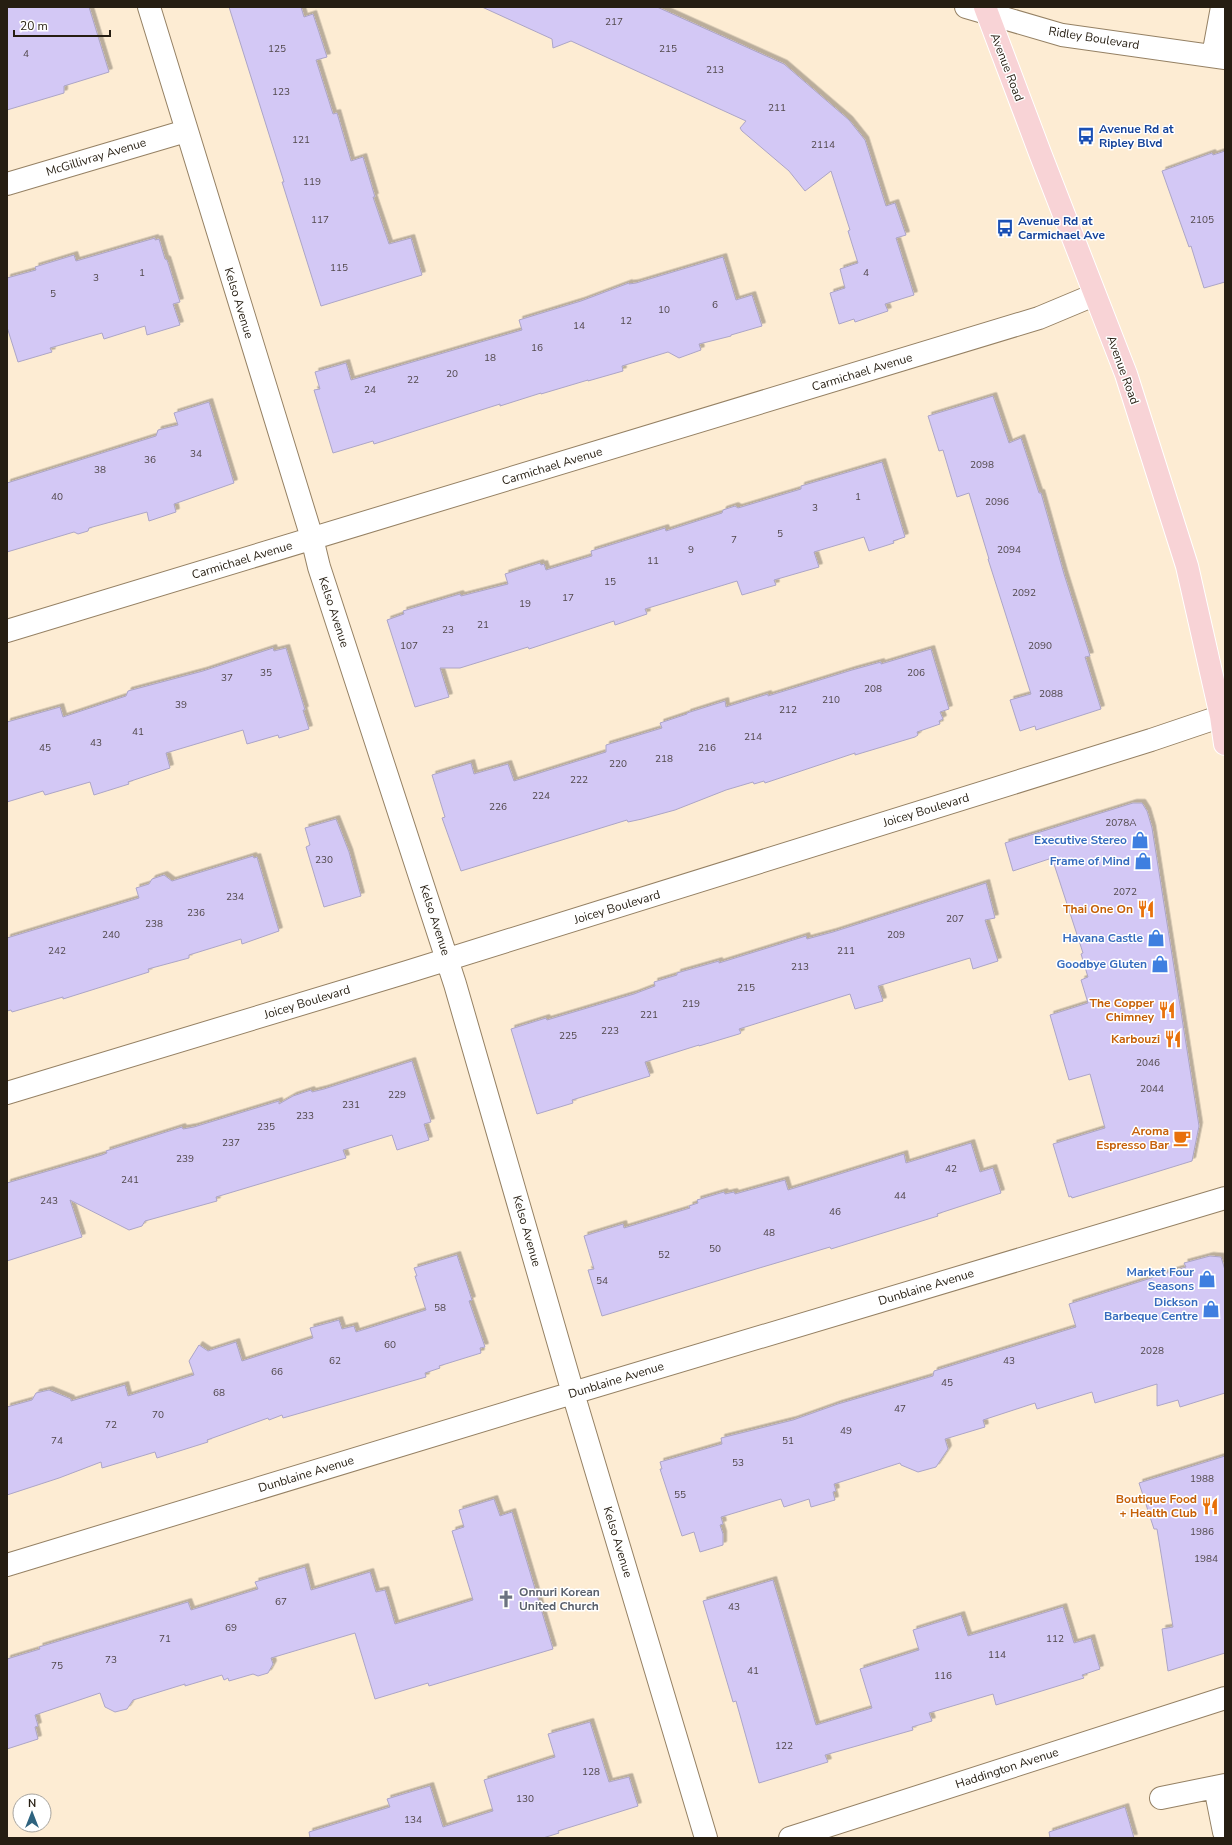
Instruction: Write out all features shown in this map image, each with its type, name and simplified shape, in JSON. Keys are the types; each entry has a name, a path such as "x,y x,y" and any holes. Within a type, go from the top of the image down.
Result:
{"main road":[{"name":"Avenue Road","path":"986,10 1094,295 1126,374 1187,566 1223,715 1225,744"}],"street":[{"name":"Kelso Avenue","path":"148,7 312,538 321,574 448,960 573,1393 706,1838"},
{"name":"Ridley Boulevard","path":"966,7 986,10 1062,35 1219,57"},
{"path":"1219,57 1222,7"},
{"name":"McGillivray Avenue","path":"7,184 186,131"},
{"name":"Carmichael Avenue","path":"7,631 1039,318 1094,295"},
{"name":"Joicey Boulevard","path":"7,1093 448,960 1151,740 1223,715"},
{"name":"Dunblaine Avenue","path":"7,1565 573,1393 1225,1198"},
{"name":"Haddington Avenue","path":"790,1838 1225,1698"},
{"path":"1161,1798 1220,1786 1224,1832"}],"building":[{"path":"7,7 89,7 109,72 64,86 64,93 7,110"},
{"path":"229,7 301,7 304,17 313,14 327,57 316,60 333,114 337,113 351,161 363,157 375,197 373,197 389,244 411,238 422,275 321,306"},
{"path":"482,7 657,7 784,64 849,120 865,140 886,206 895,203 906,235 896,238 914,295 885,304 888,311 855,322 854,319 839,324 830,293 845,288 840,269 858,263 848,231 850,230 831,171 805,191 789,171 742,131 740,128 746,121 571,41 553,48 552,39"},
{"path":"1225,151 1225,282 1204,288 1191,246 1189,247 1162,171 1212,153 1213,155"},
{"path":"155,238 155,240 159,239 180,302 173,304 180,325 147,335 145,326 104,339 102,333 50,348 52,352 18,362 7,327 7,278 36,270 35,267 74,255 76,261"},
{"path":"723,257 736,300 752,295 762,326 699,344 701,350 679,358 668,352 622,366 623,371 541,393 500,406 500,404 374,444 373,441 333,453 314,390 320,389 315,372 346,363 351,380 522,330 519,320 581,301 629,283 636,283"},
{"path":"993,396 1009,443 1021,438 1039,493 1041,493 1064,574 1090,656 1085,657 1101,709 1036,730 1035,726 1020,731 1010,700 1031,694 988,559 969,493 957,497 943,450 939,451 928,416"},
{"path":"209,402 234,483 174,504 176,512 149,521 147,512 89,528 88,531 78,534 74,532 7,552 7,483 156,436 158,430 178,425 174,413"},
{"path":"882,462 905,537 893,541 894,543 869,551 864,537 814,552 819,567 774,580 776,585 742,595 737,581 645,609 647,614 615,625 614,621 529,649 528,647 460,668 440,668 449,697 415,707 387,620 404,614 403,611 460,594 461,596 508,584 505,574 540,563 541,565 544,564 546,570 592,556 591,551 665,528 666,531 722,513 723,510 735,506 738,508 801,489 801,486"},
{"path":"273,648 274,651 286,648 305,710 303,710 309,729 279,738 278,735 247,744 243,730 166,753 170,768 128,782 129,784 94,795 90,782 45,795 43,791 7,802 7,722 60,707 63,717 126,696 128,691 203,671"},
{"path":"931,649 949,709 940,712 943,719 939,721 940,724 917,732 918,735 915,737 855,755 855,753 765,783 764,781 754,784 753,782 726,790 675,810 628,822 627,820 461,871 442,818 445,817 432,775 471,763 474,774 508,764 514,781 606,752 606,745 662,728 660,723 687,713 725,701 726,707 768,694 768,696 852,670 881,662 881,664"},
{"path":"1133,803 1142,803 1147,811 1152,828 1199,1126 1192,1161 1072,1198 1071,1196 1069,1197 1053,1144 1105,1128 1090,1074 1069,1080 1050,1015 1088,1003 1081,980 1088,977 1081,954 1083,953 1052,858 1013,871 1005,843"},
{"path":"336,819 349,852 361,896 324,907 306,847 310,845 305,828"},
{"path":"253,856 254,858 257,857 279,931 242,944 241,939 189,955 189,958 148,969 149,972 63,999 63,997 12,1012 11,1010 7,1011 7,938 139,898 136,888 149,884 152,879 164,875 172,881"},
{"path":"986,883 995,918 985,920 998,961 973,969 970,958 878,986 883,1001 855,1009 850,994 739,1029 741,1033 739,1034 645,1062 650,1076 572,1100 573,1103 537,1114 511,1029 634,994 655,986 654,982 677,975 677,973 719,961 719,963 806,936 807,939 833,932"},
{"path":"412,1061 431,1122 424,1124 429,1140 397,1150 392,1135 343,1150 346,1158 216,1197 217,1201 145,1221 142,1226 129,1230 70,1200 82,1237 7,1261 7,1183 102,1155 107,1153 106,1151 182,1127 183,1129 194,1127 279,1101 279,1104 293,1096 311,1090 312,1092 324,1089"},
{"path":"971,1143 980,1172 993,1168 1001,1193 937,1214 938,1216 831,1249 830,1247 602,1316 588,1270 594,1269 584,1236 623,1224 624,1228 690,1208 689,1206 698,1203 697,1200 724,1192 725,1194 734,1192 735,1194 785,1180 788,1190 904,1154 906,1163"},
{"path":"457,1255 472,1300 469,1301 485,1347 480,1348 481,1353 439,1366 440,1368 425,1373 426,1377 283,1418 282,1415 269,1420 268,1418 207,1440 208,1442 157,1458 155,1452 102,1468 101,1462 7,1495 7,1407 32,1400 36,1393 49,1390 71,1399 71,1401 125,1385 128,1396 194,1375 189,1361 199,1345 208,1351 236,1342 242,1361 313,1338 310,1328 339,1320 342,1329 354,1326 356,1332 426,1310 415,1276 417,1276 414,1268"},
{"path":"1210,1256 1221,1257 1225,1270 1225,1393 1180,1407 1178,1400 1157,1406 1157,1384 1095,1403 1092,1392 1037,1409 1035,1403 983,1420 985,1427 945,1439 948,1449 936,1467 918,1472 901,1465 900,1463 834,1484 836,1491 833,1492 835,1500 811,1507 809,1499 784,1507 781,1499 721,1517 723,1524 720,1525 723,1534 723,1545 700,1552 694,1532 682,1536 660,1469 662,1469 660,1462 722,1444 721,1438 793,1420 838,1404 933,1376 934,1371 1076,1327 1069,1304 1186,1267 1184,1263"},
{"path":"1225,1456 1225,1653 1168,1671 1162,1629 1173,1627 1157,1529 1154,1529 1139,1483"},
{"path":"494,1499 500,1516 512,1512 553,1649 429,1686 428,1683 375,1699 355,1633 271,1658 273,1664 268,1673 258,1676 253,1674 229,1681 228,1678 224,1680 222,1675 185,1686 185,1684 133,1700 127,1709 115,1712 105,1707 100,1693 35,1715 38,1726 35,1727 38,1739 7,1749 7,1659 40,1649 39,1647 188,1602 191,1610 258,1589 255,1582 305,1567 311,1590 370,1572 376,1592 385,1590 395,1624 473,1600 452,1531 464,1527 459,1510"},
{"path":"773,1580 816,1725 872,1708 860,1669 919,1650 913,1630 961,1615 968,1636 1063,1607 1074,1643 1091,1638 1100,1669 1082,1675 1084,1678 996,1705 993,1694 929,1713 932,1721 912,1727 913,1730 825,1755 828,1762 759,1783 736,1701 733,1702 703,1601"},
{"path":"590,1722 609,1782 629,1777 638,1806 558,1831 559,1833 543,1838 310,1838 309,1832 390,1807 387,1799 430,1786 443,1827 493,1811 484,1780 555,1757 548,1734"},
{"path":"1125,1807 1134,1838 1050,1838 1049,1832"}],"place":[{"name":"Avenue Rd at Ripley Blvd","path":"1086,136"},
{"name":"Avenue Rd at Carmichael Ave","path":"1005,228"},
{"name":"Executive Stereo","path":"1140,840"},
{"name":"Frame of Mind","path":"1143,861"},
{"name":"Thai One On","path":"1146,909"},
{"name":"Havana Castle","path":"1156,938"},
{"name":"Goodbye Gluten","path":"1160,964"},
{"name":"The Copper Chimney","path":"1167,1010"},
{"name":"Karbouzi","path":"1173,1039"},
{"name":"Aroma Espresso Bar","path":"1182,1138"},
{"name":"Market Four Seasons","path":"1207,1279"},
{"name":"Dickson Barbeque Centre","path":"1211,1309"},
{"name":"Boutique Food + Health Club","path":"1210,1506"},
{"name":"Onnuri Korean United Church","path":"506,1599"}]}
